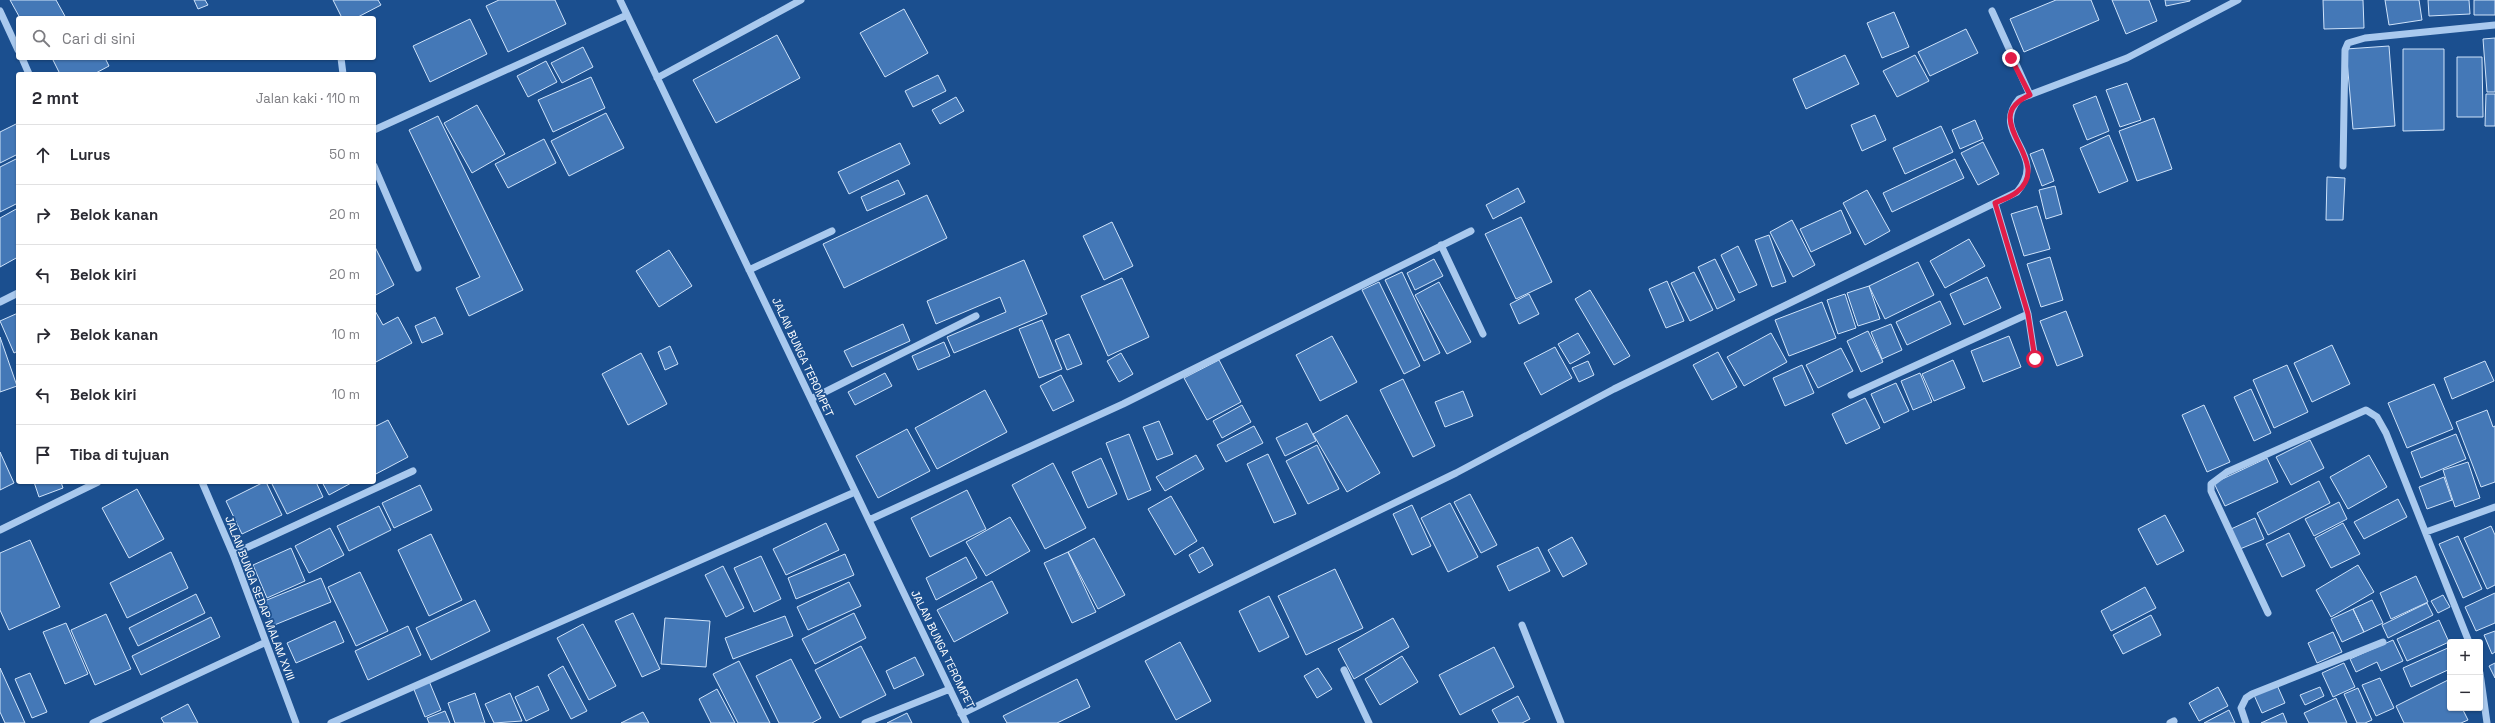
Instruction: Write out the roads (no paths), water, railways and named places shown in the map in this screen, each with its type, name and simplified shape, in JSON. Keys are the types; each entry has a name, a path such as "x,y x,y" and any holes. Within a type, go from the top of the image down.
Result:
{"street":[{"name":"JALAN BUNGA TEROMPET","path":"620,0 966,723"},
{"path":"657,78 801,0"},
{"path":"961,714 1456,473 1614,389 2017,192 2025,183 2028,173 2028,163 2010,124 2009,116 2011,109 2019,99 2127,58 2238,0"},
{"path":"0,11 16,46"},
{"path":"1992,11 2030,95"},
{"path":"376,129 627,15"},
{"path":"2343,166 2345,50 2351,40 2495,25"},
{"path":"23,60 28,72"},
{"path":"341,60 343,72"},
{"path":"376,171 418,268"},
{"path":"1995,203 2028,314 2035,359"},
{"path":"749,270 832,231"},
{"path":"869,520 1122,404 1471,231"},
{"path":"1440,246 1483,334"},
{"path":"0,302 16,294"},
{"path":"1851,395 2028,314"},
{"path":"811,399 976,316"},
{"path":"2268,613 2211,491 2214,480 2226,472 2366,410 2377,417 2386,433 2468,639"},
{"path":"233,554 413,471"},
{"path":"0,530 94,484"},
{"name":"JALAN BUNGA SEDAP MALAM XVIII","path":"203,484 233,554 264,643 296,723"},
{"path":"331,723 855,492"},
{"path":"2426,532 2495,507"},
{"path":"1522,625 1560,723"},
{"path":"2246,723 2241,708 2246,698 2252,694 2383,642"},
{"path":"93,723 264,643"},
{"path":"1344,670 1369,723"},
{"path":"2480,675 2487,723"},
{"path":"865,723 950,689"}]}
